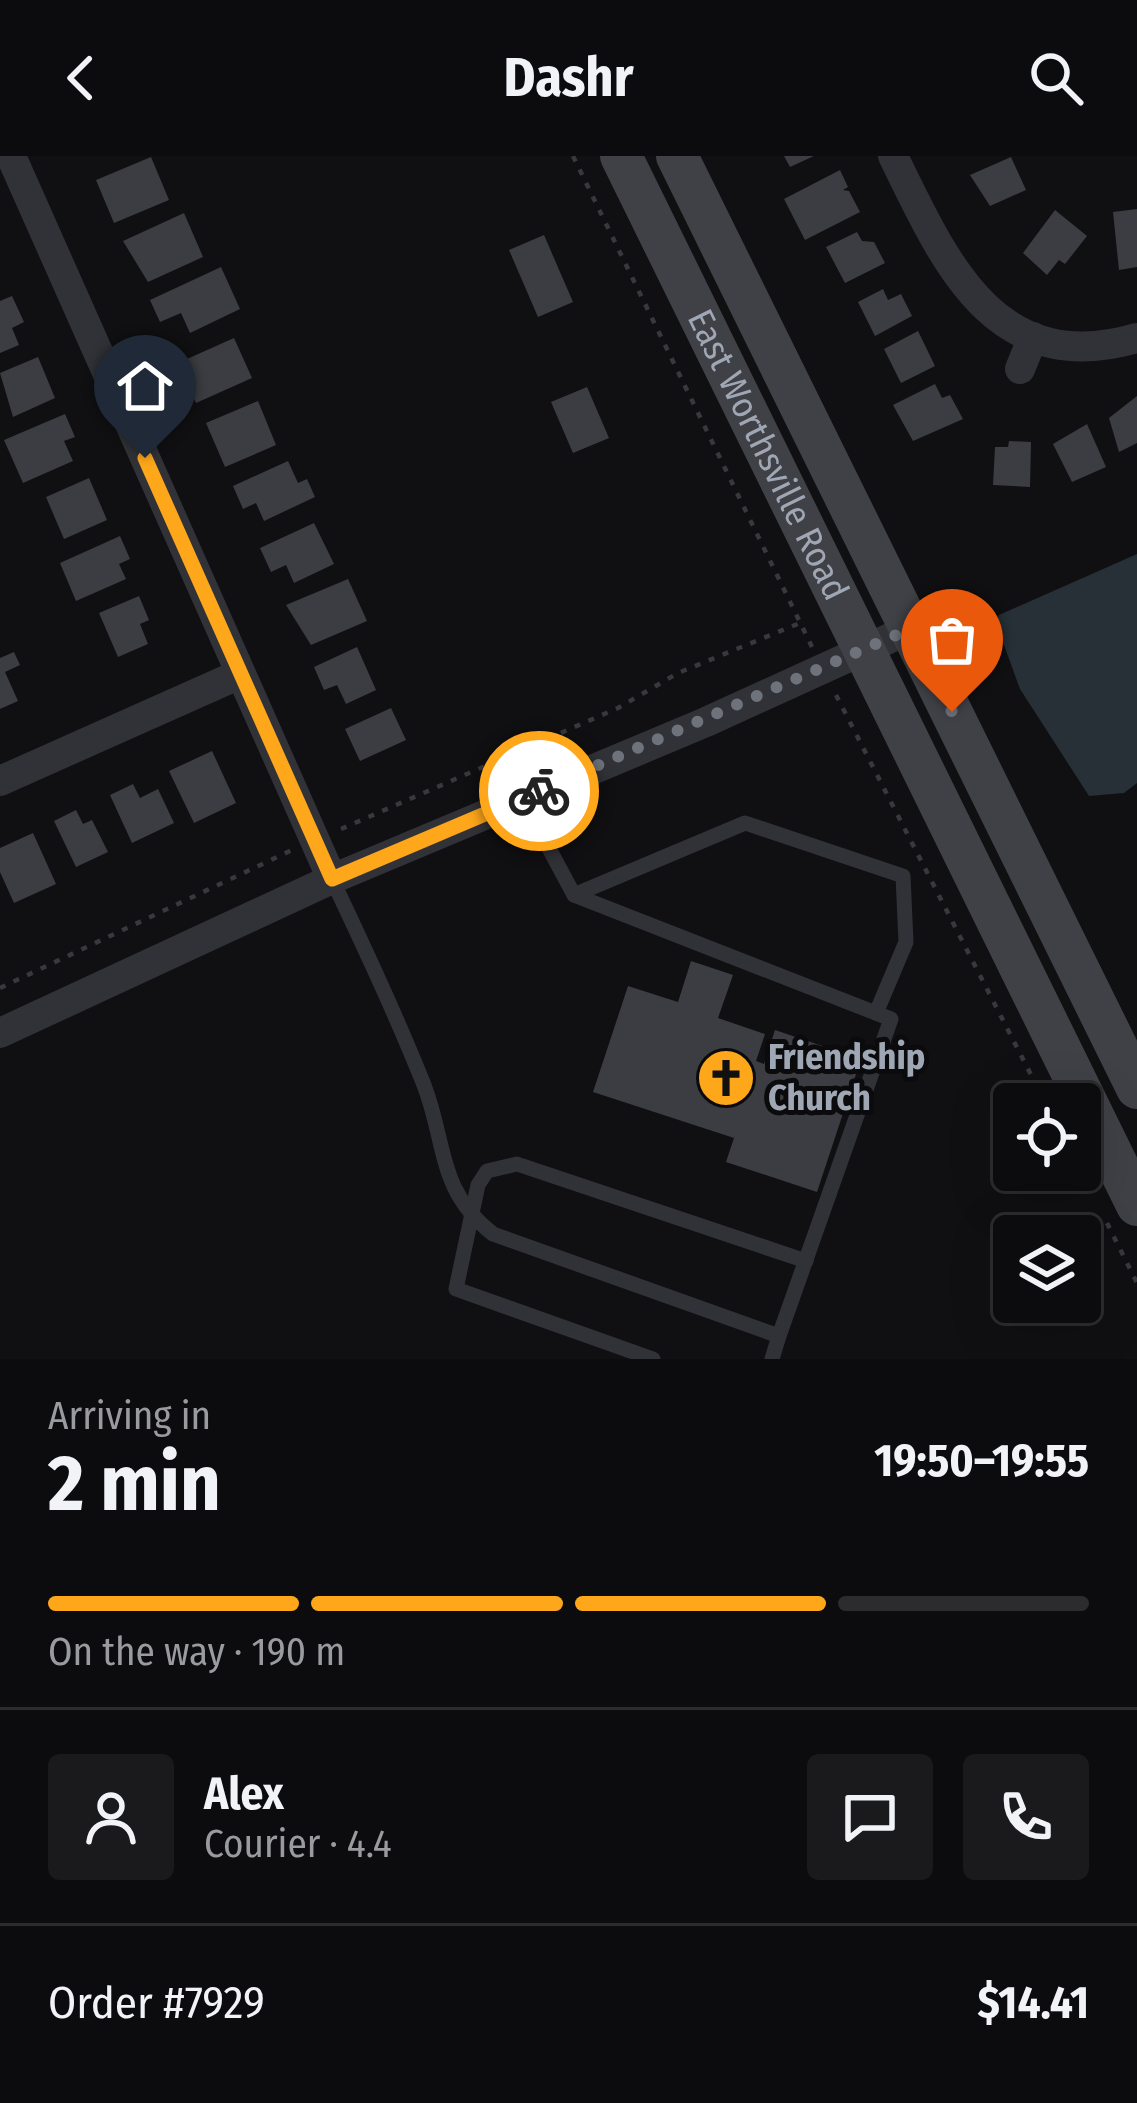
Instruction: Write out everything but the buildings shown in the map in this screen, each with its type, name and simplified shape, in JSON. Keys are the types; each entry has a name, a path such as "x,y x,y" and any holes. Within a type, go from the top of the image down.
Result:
{"main road":[{"name":"East Worthsville Road","path":"621,156 1137,1205"},
{"name":"East Worthsville Road","path":"677,156 1137,1088"}],"street":[{"path":"10,156 332,879"},
{"path":"892,156 962,287 994,316 1033,337 1083,346 1137,338"},
{"path":"1020,370 1033,337"},
{"path":"0,1033 332,879 910,629"},
{"path":"0,782 240,674"}],"lane":[{"path":"522,798 574,895 891,1019 772,1359"},
{"path":"574,895 746,823 903,876 906,942 876,1013"},
{"path":"332,879 426,1093 440,1160 472,1217 493,1234 779,1336"},
{"path":"653,1359 456,1289 488,1171 517,1164 806,1261"}],"path":[{"path":"573,156 822,669 1035,1083"},
{"path":"0,988 315,841 618,708 678,673 800,623"},
{"path":"1091,1191 1137,1282"}],"shaded area":[{"path":"1137,554 1137,783 1124,793 1089,796 1020,689 996,623 999,615"}],"way so far":[{"path":"539,791 910,629 952,712"}],"place":[{"name":"Friendship Church","path":"726,1078"}],"route":[{"path":"145,458 332,879 539,791"}]}
